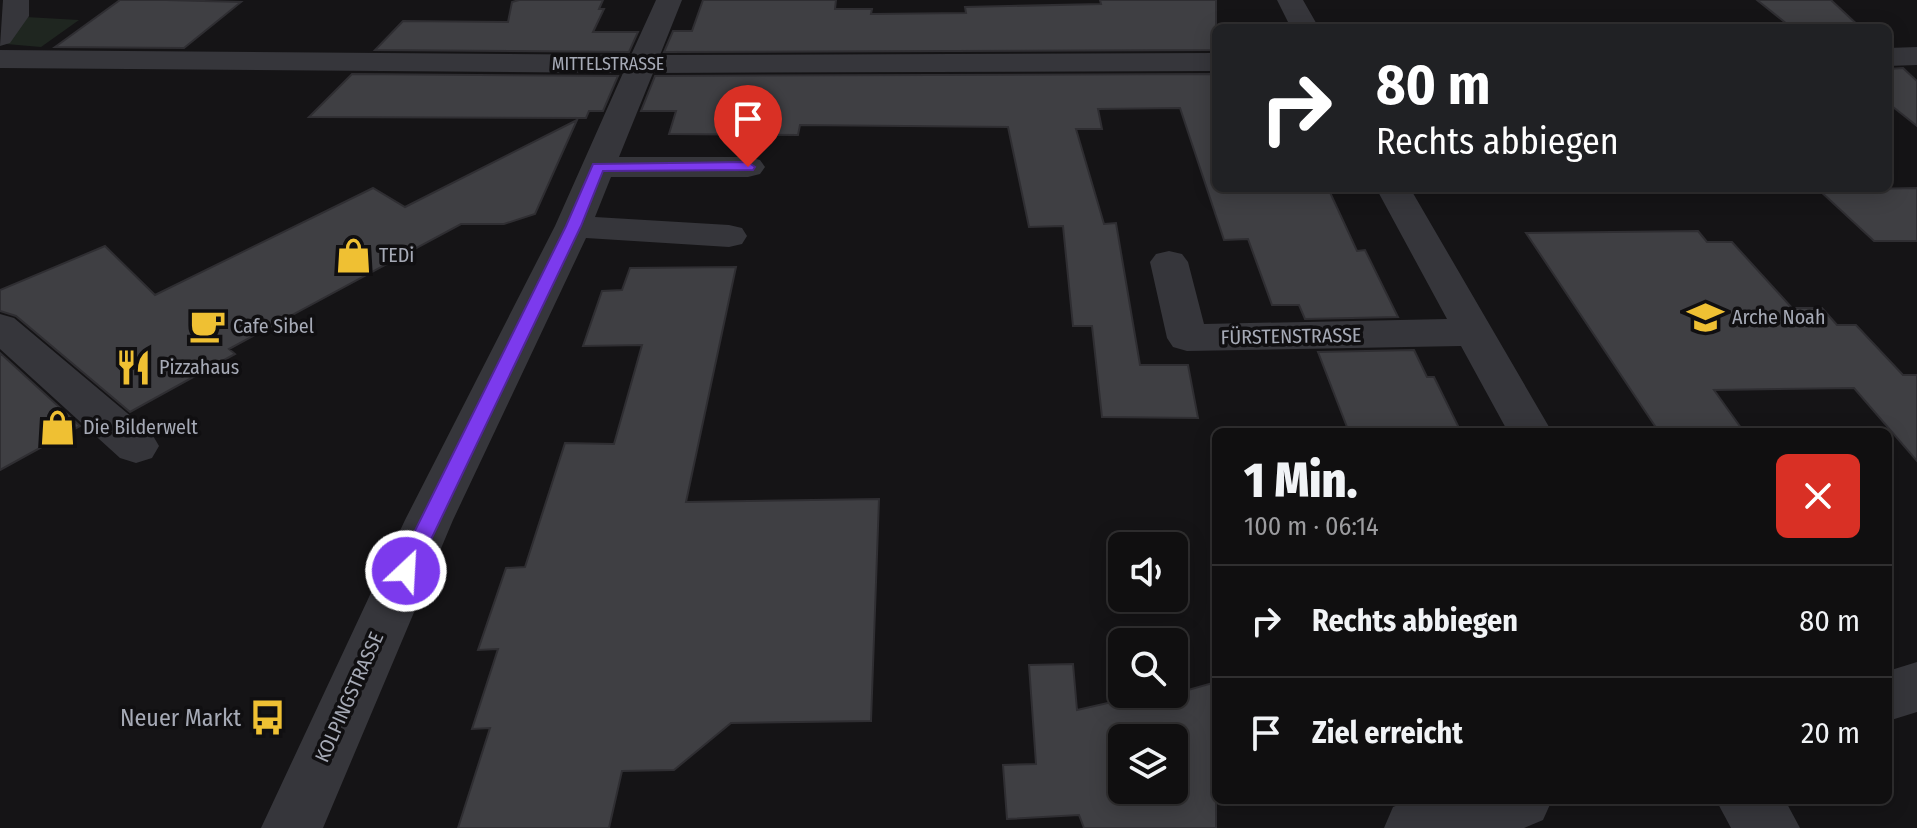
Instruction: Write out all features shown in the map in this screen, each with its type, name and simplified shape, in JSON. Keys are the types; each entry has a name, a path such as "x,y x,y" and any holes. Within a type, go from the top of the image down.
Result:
{"street":[{"path":"0,37 15,16 16,0"},
{"name":"KOLPINGSTRASSE","path":"292,828 429,520 573,226 669,0"},
{"path":"1290,0 1303,24"},
{"path":"1892,57 1917,56"},
{"name":"MITTELSTRASSE","path":"0,59 641,64 1212,62"},
{"path":"598,167 748,167"},
{"path":"1395,192 1528,428"},
{"path":"573,226 729,236"},
{"name":"FÜRSTENSTRASSE","path":"1169,262 1187,338 1474,332"},
{"path":"0,327 136,446"},
{"path":"1892,695 1917,687"},
{"path":"1415,828 1507,804"},
{"path":"1749,804 1769,828"}],"shaded area":[{"path":"26,17 79,20 41,47 6,44"}],"building":[{"path":"120,0 241,2 184,48 55,47"},
{"path":"603,0 599,9 604,9 593,32 638,32 629,52 375,50 403,21 508,22 512,2"},
{"path":"703,0 836,0 835,9 872,9 871,14 966,13 965,7 1101,4 1100,0 1216,0 1212,50 664,52 673,31 692,31"},
{"path":"1757,0 1831,0 1857,24 1787,24"},
{"path":"1903,68 1917,81 1917,126 1892,106 1892,69"},
{"path":"352,74 618,76 603,111 589,111 586,118 309,117"},
{"path":"1212,74 1212,192 1330,192 1357,251 1365,250 1398,317 1305,319 1299,305 1272,305 1248,239 1224,240 1180,108 1098,109 1102,129 1076,129 1104,224 1116,223 1140,365 1188,365 1198,418 1102,417 1092,326 1073,326 1063,226 1029,227 1008,127 800,125 798,135 669,134 676,111 641,111 655,76"},
{"path":"577,120 535,214 504,224 461,224 229,349 235,354 130,412 16,316 0,311 0,290 105,246 155,295 373,188 405,207"},
{"path":"1917,188 1917,241 1874,241 1821,192 1892,192 1892,189"},
{"name":"Arche Noah","path":"1698,231 1707,242 1732,242 1792,308 1822,308 1837,325 1856,325 1903,375 1917,375 1917,461 1892,432 1892,428 1889,428 1854,388 1714,390 1741,428 1656,428 1526,233"},
{"path":"736,267 686,502 879,499 871,721 731,723 674,770 622,771 609,828 458,828 490,728 472,729 498,649 478,650 506,568 525,567 565,443 614,444 642,345 583,346 602,291 622,290 630,268"},
{"path":"1414,350 1427,377 1434,377 1459,428 1347,427 1318,352"},
{"path":"0,353 80,426 0,470"},
{"path":"1073,664 1077,710 1108,703 1108,708 1188,708 1188,690 1212,683 1212,804 1216,804 1216,828 1084,828 1079,815 1007,819 1003,765 1036,764 1029,665"}],"place":[{"name":"TEDi","path":"353,255"},
{"name":"Arche Noah","path":"1706,317"},
{"name":"Cafe Sibel","path":"207,326"},
{"name":"Pizzahaus","path":"133,367"},
{"name":"Die Bilderwelt","path":"57,427"},
{"name":"Neuer Markt","path":"267,718"}],"route":[{"path":"406,571 573,226 598,167 748,167"}]}
